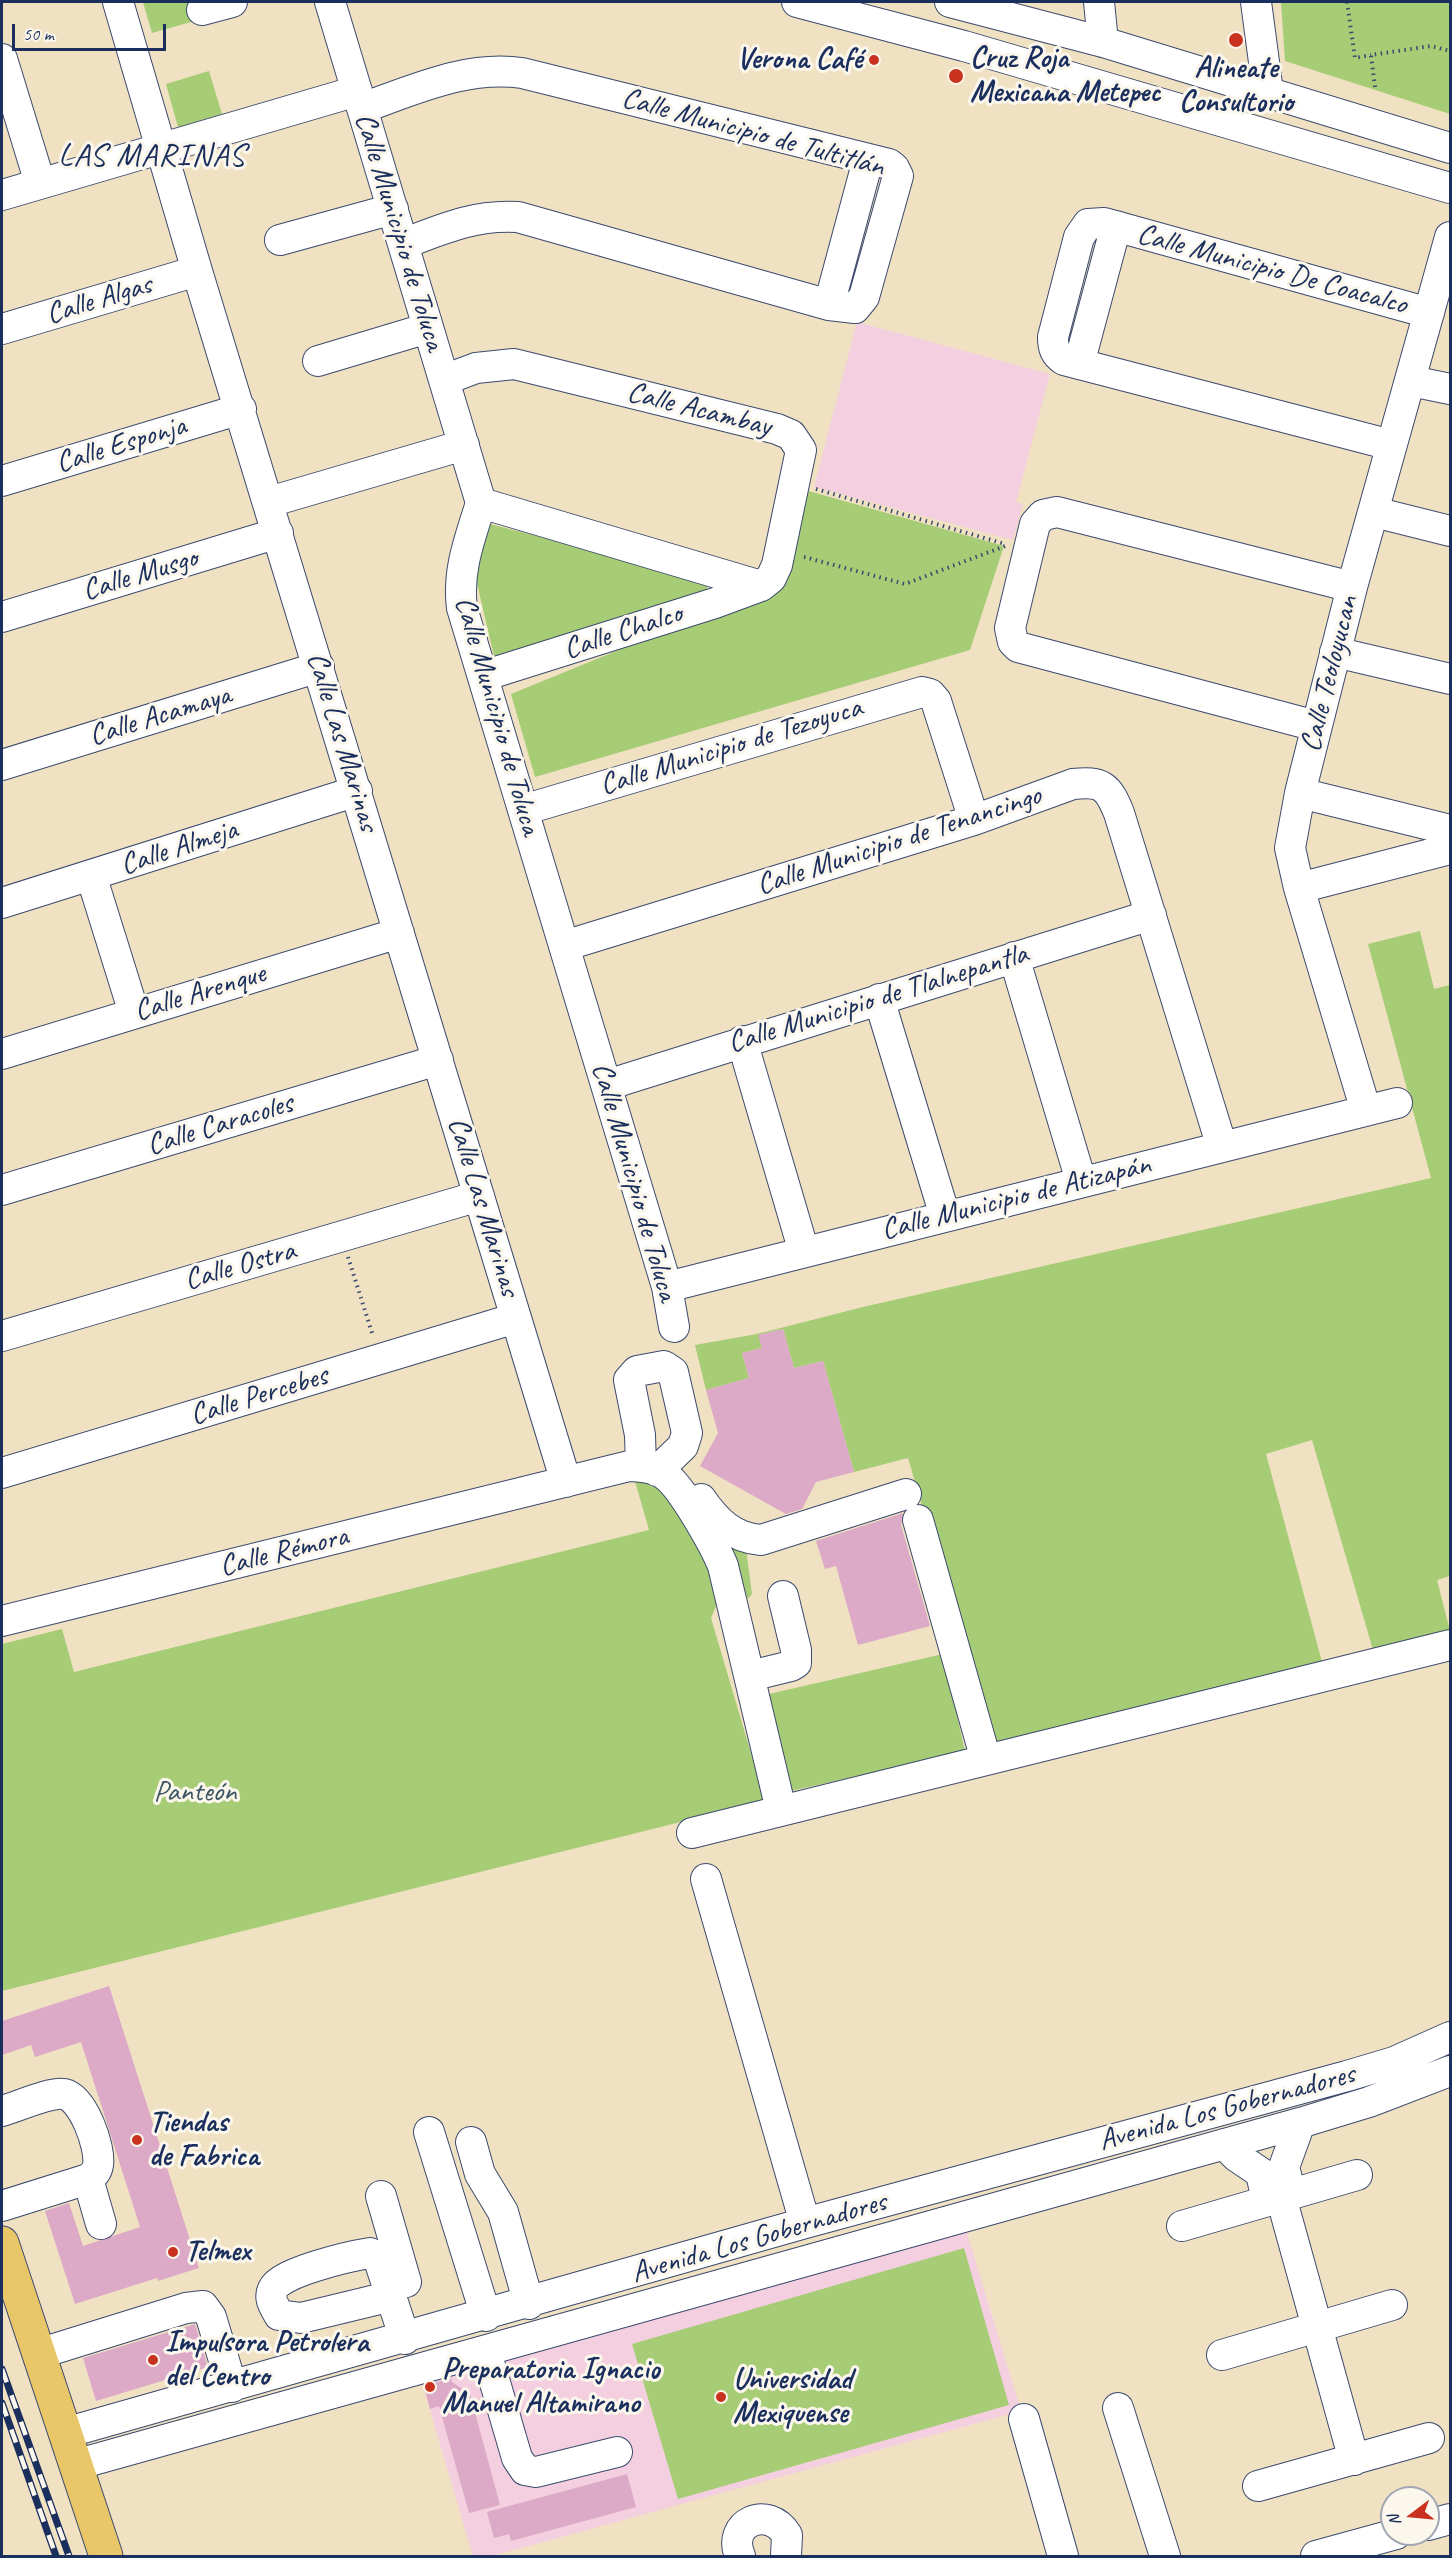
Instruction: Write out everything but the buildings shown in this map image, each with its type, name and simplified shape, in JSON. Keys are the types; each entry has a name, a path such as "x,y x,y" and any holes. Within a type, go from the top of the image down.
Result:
{"main road":[{"path":"2,2243 106,2556"}],"street":[{"name":"Calle Las Marinas","path":"118,2 160,148 566,1482"},
{"path":"202,10 232,2"},
{"name":"Calle Municipio de Toluca","path":"330,2 481,503 462,566 459,587 462,608 667,1287 674,1327"},
{"path":"796,2 964,46 1450,188"},
{"path":"1099,2 1103,42"},
{"path":"1256,2 1268,92"},
{"path":"964,46 963,5 1103,42 1450,148"},
{"path":"2,59 40,183"},
{"name":"Calle Municipio de Tultitlán","path":"2,195 160,148 477,71 500,70 522,73 868,160 894,168 898,182 862,303 847,309 518,217 482,217 458,222 403,244"},
{"path":"280,240 393,209"},
{"name":"Calle Municipio De Coacalco","path":"1391,445 1058,357 1053,342 1077,248 1083,228 1096,222 1429,313"},
{"name":"Calle Teoloyucan","path":"1366,1111 1299,888 1290,848 1300,793 1335,652 1450,237"},
{"name":"Calle Algas","path":"2,329 197,270"},
{"path":"318,361 428,328"},
{"name":"Calle Acambay","path":"444,380 476,368 513,364 777,429 791,435 801,450 795,484 780,551 771,578 761,586"},
{"path":"1411,381 1450,389"},
{"name":"Calle Esponja","path":"2,481 241,409"},
{"path":"269,502 464,445"},
{"path":"481,503 761,586"},
{"path":"1316,726 1018,647 1013,642 1010,628 1035,524 1042,514 1057,512 1352,588"},
{"path":"1374,512 1450,531"},
{"name":"Calle Musgo","path":"2,616 278,533"},
{"name":"Calle Chalco","path":"483,676 761,586"},
{"path":"1335,652 1450,680"},
{"name":"Calle Acamaya","path":"2,765 319,667"},
{"name":"Calle Municipio de Tezoyuca","path":"523,810 910,693 930,694 936,700 974,820"},
{"name":"Calle Municipio de Tenancingo","path":"564,945 974,820 1073,784 1089,783 1103,786 1112,796 1151,915"},
{"name":"Calle Almeja","path":"2,903 357,791"},
{"path":"1300,793 1450,830"},
{"path":"1299,888 1450,849"},
{"path":"91,875 134,1013"},
{"path":"1151,915 1222,1147"},
{"name":"Calle Municipio de Tlalnepantla","path":"607,1085 1151,915"},
{"name":"Calle Arenque","path":"2,1054 399,933"},
{"path":"1014,957 1081,1181"},
{"path":"879,999 945,1216"},
{"path":"742,1041 804,1252"},
{"name":"Calle Caracoles","path":"2,1190 438,1060"},
{"name":"Calle Municipio de Atizapán","path":"667,1287 1397,1103"},
{"name":"Calle Ostra","path":"2,1336 479,1197"},
{"name":"Calle Percebes","path":"2,1473 516,1318"},
{"path":"657,1465 719,1523 747,1539 761,1540 778,1536 809,1522 912,1507 986,1760"},
{"path":"657,1465 676,1486 719,1555 781,1810"},
{"name":"Calle Rémora","path":"2,1621 630,1466 657,1465"},
{"path":"750,1676 796,1663 796,1650 783,1596"},
{"path":"692,1833 1450,1645"},
{"path":"706,1879 805,2223"},
{"name":"Avenida Los Gobernadores","path":"65,2433 529,2304 805,2223 1347,2076 1394,2062 1450,2037"},
{"name":"Avenida Los Gobernadores","path":"75,2465 1300,2123 1370,2102 1450,2071"},
{"path":"2,2111 61,2094 73,2097 81,2105 98,2153 96,2173 88,2179 2,2206"},
{"path":"1300,2123 1277,2187 1354,2460"},
{"path":"429,2132 486,2316"},
{"path":"471,2142 480,2174 503,2212 529,2304"},
{"path":"1224,2144 1277,2187"},
{"path":"990,2173 1000,2207"},
{"path":"1182,2226 1277,2187 1357,2175"},
{"path":"88,2179 101,2224"},
{"path":"381,2196 413,2336"},
{"path":"392,2296 413,2336"},
{"path":"1222,2355 1392,2305"},
{"path":"38,2354 186,2308 203,2306 211,2317 232,2387"},
{"path":"486,2352 517,2458 525,2470 536,2472 617,2452"},
{"path":"183,2402 191,2432"},
{"path":"1118,2408 1165,2556"},
{"path":"1024,2419 1063,2556"},
{"path":"1258,2486 1429,2438"},
{"path":"740,2556 738,2536 742,2528 758,2519 775,2522 782,2528 787,2535 787,2555"},
{"path":"1316,2556 1380,2538"}],"path":[{"path":"1347,2 1355,58 1431,46 1450,51"},
{"path":"1371,55 1375,87"},
{"path":"780,551 905,584 1009,545 795,484"},
{"path":"342,1237 380,1360"}],"shaded area":[{"path":"857,322 1050,374 1016,502 1023,504 1013,540 814,487"},
{"name":"Universidad Mexiquense","path":"966,2230 1021,2411 492,2556 473,2556 422,2383"}],"green space":[{"path":"143,2 192,2 198,20 152,33"},
{"path":"1281,2 1450,2 1450,114 1285,61"},
{"path":"209,71 222,114 178,127 166,84"},
{"path":"805,490 1004,546 970,650 535,777 511,694 746,598"},
{"path":"490,524 708,580 706,598 494,656 475,575"},
{"path":"1420,931 1434,989 1450,985 1450,1576 1437,1580 1450,1631 1373,1650 1312,1440 1266,1454 1322,1662 992,1743 908,1458 854,1472 823,1361 794,1368 783,1329 759,1335 762,1348 742,1353 749,1378 706,1390 695,1345 757,1334 863,1307 1431,1178 1368,944"},
{"name":"Panteón","path":"634,1478 663,1490 713,1561 717,1604 711,1618 765,1801 2,1991 2,1644 62,1629 74,1672 649,1530"},
{"path":"722,1537 746,1549 752,1594 748,1599"},
{"path":"943,1654 965,1751 791,1791 769,1694"},
{"path":"964,2248 1009,2405 678,2499 632,2344"}],"railway":[{"path":"2,2369 69,2556"},
{"path":"2,2403 56,2556"}],"place":[{"name":"Alineate Consultorio","path":"1236,40"},
{"name":"Verona Café","path":"874,60"},
{"name":"Cruz Roja Mexicana Metepec","path":"956,76"},
{"name":"Tiendas de Fabrica","path":"137,2140"},
{"name":"Telmex","path":"173,2252"},
{"name":"Impulsora Petrolera del Centro","path":"153,2360"},
{"name":"Preparatoria Ignacio Manuel Altamirano","path":"430,2387"},
{"name":"Universidad Mexiquense","path":"721,2397"}],"district":[{"name":"LAS MARINAS","path":"152,157"}]}
